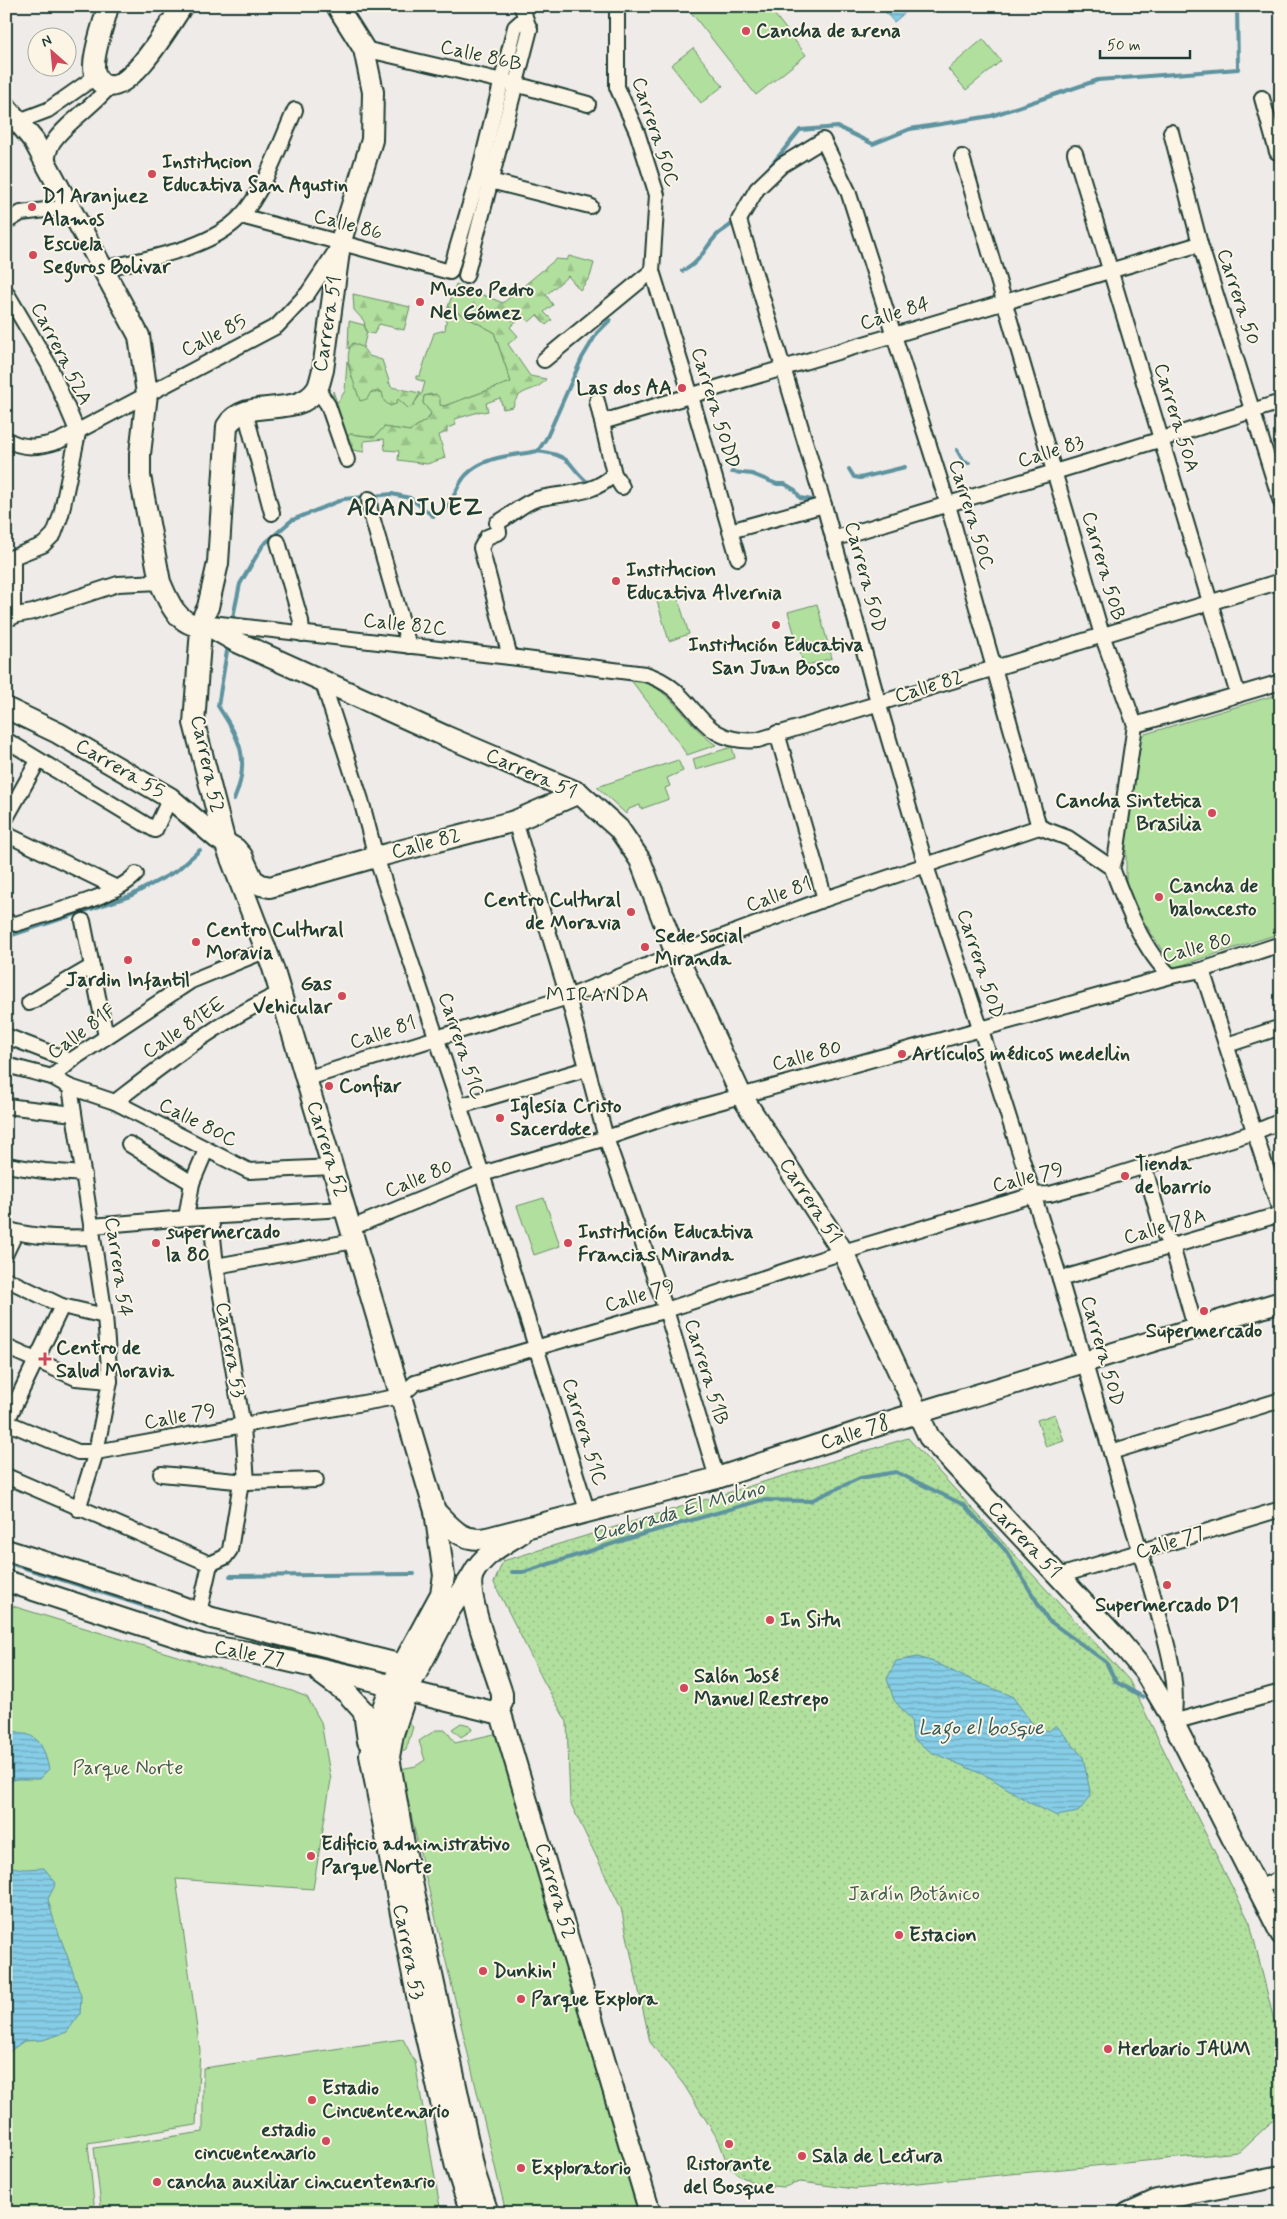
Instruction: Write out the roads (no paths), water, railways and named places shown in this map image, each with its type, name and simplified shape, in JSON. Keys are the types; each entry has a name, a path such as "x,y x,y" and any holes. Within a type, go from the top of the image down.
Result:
{"street":[{"path":"46,163 52,144 60,134 99,100 102,82 94,64 108,6"},
{"path":"12,114 48,110 102,82 118,85 133,74 182,6"},
{"name":"Carrera 51","path":"244,411 292,405 308,398 318,389 323,370 340,244 372,140 373,92 364,49 337,6"},
{"name":"Carrera 50C","path":"617,6 617,87 638,132 657,195 652,271"},
{"path":"501,82 515,27 524,11"},
{"path":"466,276 530,30 524,11"},
{"name":"Calle 86B","path":"364,49 515,84 588,104"},
{"name":"Calle 86","path":"241,216 450,272 478,177 501,82"},
{"path":"1262,98 1280,156"},
{"path":"103,269 187,248 216,236 241,216 258,190 295,110"},
{"path":"12,114 34,141 139,336 147,394 140,454 140,476 160,582 166,596 181,619 188,624 204,624 218,562 226,431 231,418 244,411 272,513"},
{"name":"Carrera 50","path":"1171,132 1200,244 1281,502"},
{"name":"Carrera 50C","path":"739,220 757,189 782,165 823,140 848,191 892,336 948,505 1039,826"},
{"name":"Carrera 50A","path":"1076,153 1238,695"},
{"name":"Carrera 50B","path":"962,157 1102,636 1135,725 1116,855 1112,868"},
{"path":"490,181 590,206"},
{"path":"6,222 20,213 70,207"},
{"name":"Carrera 50D","path":"739,220 834,539 878,702 926,866 981,1030 1060,1279 1167,1645 1175,1701 1173,1722"},
{"name":"Calle 85","path":"6,439 13,444 27,447 45,446 78,433 147,394 276,326 308,293 340,244"},
{"name":"Calle 84","path":"602,422 1200,244"},
{"path":"544,360 652,271"},
{"name":"Carrera 50DD","path":"652,271 692,396 738,558"},
{"name":"Carrera 52A","path":"6,292 48,365 78,433 61,515 54,534 43,545 9,554"},
{"path":"318,389 328,405 346,460"},
{"path":"597,401 614,474 622,487"},
{"name":"Calle 83","path":"834,539 1054,471 1162,441 1281,402"},
{"path":"510,657 481,548 487,537 499,532 497,523 526,504 538,499 585,492 608,481 614,474"},
{"path":"370,504 410,646"},
{"path":"730,531 824,505"},
{"path":"278,542 301,621 302,634"},
{"path":"9,554 10,617 118,584 160,582"},
{"name":"Calle 82","path":"596,667 645,674 665,681 686,700 710,728 726,738 738,741 752,740 1210,604 1281,581"},
{"name":"Carrera 51","path":"204,624 237,642 579,793 619,830 636,853 653,889 676,954 742,1095 843,1252 929,1437 937,1448 1120,1642 1144,1671 1173,1722 1281,1934"},
{"name":"Calle 82C","path":"204,624 596,667"},
{"name":"Carrera 52","path":"204,624 194,723 225,844 267,950 435,1511 444,1576 441,1594 410,1666"},
{"name":"Carrera 51C","path":"322,680 361,800 376,856 482,1174 587,1510"},
{"path":"1135,725 1281,682"},
{"name":"Carrera 55","path":"6,708 58,733 170,798 225,844"},
{"path":"777,733 825,900"},
{"path":"6,740 155,830 170,798"},
{"path":"6,818 38,761"},
{"name":"Calle 82","path":"270,888 376,856 515,820 579,793"},
{"path":"192,817 199,815 209,807 212,794"},
{"name":"Carrera 51B","path":"515,820 568,997 606,1138 666,1310 717,1478"},
{"path":"1039,826 1068,838 1112,868 1135,922 1164,969 1171,976"},
{"name":"Calle 81","path":"305,1079 437,1036 568,997 676,954 1039,826"},
{"path":"6,830 10,836 116,888"},
{"path":"225,844 236,849 242,856 257,883 270,888 262,913 268,940 267,950"},
{"path":"6,922 16,924 116,888 136,874"},
{"path":"83,921 106,1037"},
{"name":"Calle 80","path":"216,1266 353,1235 482,1174 606,1138 742,1095 1171,976 1202,970 1281,944"},
{"name":"Calle 81F","path":"52,1077 71,1061 191,980 267,950"},
{"path":"29,1003 92,967"},
{"path":"1202,970 1281,1214"},
{"name":"Calle 81EE","path":"115,1102 170,1059 240,1014 280,993"},
{"path":"1227,1045 1281,1027"},
{"path":"6,1036 71,1061"},
{"name":"Calle 80C","path":"6,1065 52,1077 70,1087 115,1102 249,1171 333,1167"},
{"path":"460,1106 586,1069"},
{"name":"Carrera 54","path":"70,1087 106,1316 110,1381 96,1452 78,1509"},
{"path":"6,1106 74,1114"},
{"name":"Calle 79","path":"6,1422 78,1452 96,1452 243,1427 401,1396 415,1383 666,1310 843,1252 1033,1195 1050,1194 1144,1166 1255,1132 1281,1121"},
{"path":"129,1144 192,1183"},
{"path":"186,1218 192,1183 206,1150"},
{"path":"6,1165 44,1171 84,1174"},
{"path":"1144,1166 1164,1234 1172,1246 1195,1327"},
{"path":"6,1252 11,1231 66,1238 92,1232 186,1218 345,1209"},
{"name":"Calle 78A","path":"1060,1279 1281,1214"},
{"name":"Carrera 53","path":"210,1564 225,1557 230,1550 244,1482 243,1427 216,1266 211,1218"},
{"path":"6,1280 62,1306 106,1316"},
{"name":"Calle 78","path":"435,1511 455,1531 470,1539 480,1539 717,1478 1084,1361 1281,1302"},
{"path":"6,1422 62,1306"},
{"path":"6,1347 76,1378 110,1381"},
{"path":"1111,1452 1281,1400"},
{"path":"161,1474 244,1482 316,1480"},
{"path":"6,1476 78,1509 210,1564 199,1613"},
{"name":"Calle 77","path":"1059,1576 1281,1509"},
{"path":"410,1666 484,1560 531,1526"},
{"name":"Calle 77","path":"6,1550 161,1599 199,1613 410,1666"},
{"path":"472,1576 471,1596 502,1694 502,1703 495,1712"},
{"name":"Calle 77","path":"6,1581 204,1645 248,1652 495,1712"},
{"path":"149,1626 156,1625 162,1620 165,1613 165,1605 161,1599"},
{"name":"Carrera 53","path":"410,1666 399,1689 375,1729 370,1755 420,2011 456,2167 471,2213"},
{"path":"310,1667 334,1682 364,1712 370,1755"},
{"name":"Carrera 53","path":"399,1689 389,1757 392,1777 405,1850 470,2147 488,2213"},
{"path":"1173,1722 1281,1692"},
{"name":"Carrera 52","path":"495,1712 502,1717 509,1737 650,2213"},
{"path":"1256,1888 1281,1879"},
{"path":"1139,2210 1174,2196 1281,2176"}],"water":[{"path":"880,6 913,6 894,22"},
{"name":"Lago el bosque","path":"918,1657 937,1663 960,1675 1012,1696 1034,1726 1049,1731 1056,1725 1083,1757 1091,1796 1078,1812 1057,1816 1030,1803 989,1777 931,1752 913,1739 911,1720 894,1700 887,1679 896,1661"},
{"path":"6,1730 31,1736 40,1745 44,1751 49,1769 39,1779 17,1779 6,1783"},
{"path":"6,1866 24,1869 44,1868 56,1883 48,1899 81,1996 80,2014 67,2032 43,2040 24,2041 6,2054"}],"waterway":[{"path":"764,174 800,130 838,127 873,144 910,129 991,116 1098,80 1238,69 1237,6"},
{"path":"682,271 693,265 717,235 735,220"},
{"path":"233,617 240,584 263,545 292,520 344,499 392,494 410,498 433,516 445,509 466,475 474,468 500,457 538,451 547,437 582,358 597,333 610,320"},
{"path":"957,450 964,462 969,463"},
{"path":"538,451 554,454 566,459 589,483"},
{"path":"849,469 854,477 860,478 905,467"},
{"path":"732,472 752,474 777,484 785,484 795,490 800,498 812,500"},
{"path":"228,645 218,706 232,729 241,750 242,773 234,800"},
{"path":"6,937 130,896 176,871 200,850"},
{"name":"Quebrada El Molino","path":"512,1572 524,1572 643,1534 762,1500 810,1501 860,1478 896,1472 964,1505 1006,1551 1048,1620 1106,1662 1116,1682 1143,1697"},
{"name":"Quebrada El Molino","path":"6,1562 157,1610"},
{"name":"Quebrada El Molino","path":"230,1576 414,1574"}],"place":[{"name":"Cancha de arena","path":"746,31"},
{"name":"Institucion Educativa San Agustin","path":"152,174"},
{"name":"D1 Aranjuez Alamos","path":"32,207"},
{"name":"Escuela Seguros Bolivar","path":"33,255"},
{"name":"Museo Pedro Nel Gómez","path":"420,302"},
{"name":"Las dos AA","path":"682,388"},
{"name":"Institucion Educativa Alvernia","path":"616,581"},
{"name":"Institución Educativa San Juan Bosco","path":"776,625"},
{"name":"Cancha Sintetica Brasilia","path":"1212,813"},
{"name":"Cancha de baloncesto","path":"1159,897"},
{"name":"Centro Cultural de Moravia","path":"631,912"},
{"name":"Centro Cultural Moravia","path":"196,942"},
{"name":"Sede social Miranda","path":"645,947"},
{"name":"Jardin Infantil","path":"128,960"},
{"name":"Gas Vehicular","path":"342,996"},
{"name":"Artículos médicos medellin","path":"902,1054"},
{"name":"Confiar","path":"329,1086"},
{"name":"Iglesia Cristo Sacerdote","path":"500,1118"},
{"name":"Tienda de barrio","path":"1125,1176"},
{"name":"supermercado la 80","path":"156,1243"},
{"name":"Institución Educativa Francias Miranda","path":"568,1243"},
{"name":"Supermercado","path":"1204,1311"},
{"name":"Centro de Salud Moravia","path":"45,1359"},
{"name":"Supermercado D1","path":"1167,1585"},
{"name":"In Situ","path":"770,1620"},
{"name":"Salón José Manuel Restrepo","path":"684,1688"},
{"name":"Edificio administrativo Parque Norte","path":"311,1856"},
{"name":"Estacion","path":"899,1935"},
{"name":"Dunkin'","path":"483,1971"},
{"name":"Parque Explora","path":"521,1999"},
{"name":"Herbario JAUM","path":"1108,2049"},
{"name":"Estadio Cincuentenario","path":"312,2100"},
{"name":"estadio cincuentenario","path":"326,2141"},
{"name":"Ristorante del Bosque","path":"729,2144"},
{"name":"Sala de Lectura","path":"802,2156"},
{"name":"Exploratorio","path":"521,2168"},
{"name":"cancha auxiliar cincuentenario","path":"157,2182"}],"district":[{"name":"ARANJUEZ","path":"415,508"},
{"name":"MIRANDA","path":"598,995"}],"park label":[{"name":"Parque Norte","path":"128,1768"},
{"name":"Jardín Botánico","path":"914,1894"}]}
